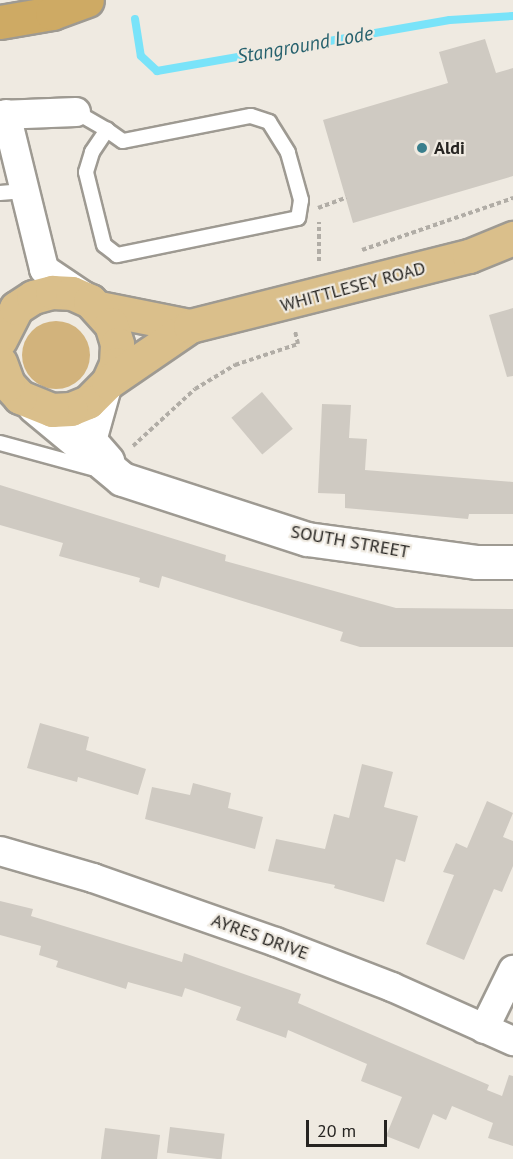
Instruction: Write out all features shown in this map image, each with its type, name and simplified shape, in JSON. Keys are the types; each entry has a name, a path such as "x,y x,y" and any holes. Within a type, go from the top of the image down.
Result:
{"highway":[{"path":"0,22 52,13 87,0"}],"main road":[{"name":"WHITTLESEY ROAD","path":"34,405 71,409 190,326 289,304 469,256 513,238"},
{"name":"WHITTLESEY ROAD","path":"7,321 33,297 52,292 72,293 95,304 190,326"},
{"path":"95,304 111,324 117,344 116,364 105,386"},
{"path":"3,376 34,405"}],"street":[{"path":"76,112 3,115 12,192 44,268 95,304"},
{"path":"7,321 44,268"},
{"path":"105,386 89,440 122,479"},
{"name":"SOUTH STREET","path":"34,405 122,479 307,538 477,562 513,562"},
{"name":"AYRES DRIVE","path":"0,851 93,878 276,942 513,1041"},
{"path":"484,1029 513,970"}],"lane":[{"path":"76,112 107,130 123,141 251,116 270,122 288,153 301,200 298,218 117,255 104,244 86,172 93,152 107,130"},
{"path":"0,443 57,456 122,479"}],"path":[{"path":"356,252 513,198"},
{"path":"319,208 319,261"},
{"path":"309,263 328,258"},
{"path":"122,479 128,452 195,389 235,365 298,344 289,304"}],"shaded area":[{"path":"63,321 75,327 84,336 90,348 88,368 80,379 63,389 49,389 32,379 24,368 22,348 32,331 43,323"}],"building":[{"name":"Aldi","path":"485,39 496,73 513,68 513,176 353,223 323,120 448,83 439,52"},
{"path":"513,308 513,376 507,377 489,315"},
{"path":"262,392 293,429 262,454 231,418"},
{"path":"322,404 351,405 349,438 367,439 365,470 513,482 513,514 469,514 468,519 345,508 345,494 318,493"},
{"path":"0,485 226,555 225,561 396,608 513,609 513,647 360,647 340,641 343,632 162,576 159,588 139,582 140,578 59,556 63,543 0,525"},
{"path":"40,723 89,737 86,750 146,769 138,795 78,777 77,782 27,768"},
{"path":"362,764 393,772 384,807 418,816 405,862 396,859 384,902 334,888 335,885 268,871 276,839 325,849 334,814 349,818"},
{"path":"193,783 231,793 228,808 263,817 255,849 145,819 152,787 190,795"},
{"path":"487,801 513,813 503,837 513,841 513,866 502,892 494,889 464,960 426,944 454,875 443,872 456,843 467,848"},
{"path":"0,901 33,909 31,916 182,962 184,953 301,994 298,1003 489,1085 487,1090 502,1096 509,1075 513,1076 513,1146 488,1138 493,1123 452,1106 446,1120 433,1114 419,1149 386,1136 402,1097 361,1081 367,1064 288,1030 286,1038 236,1020 241,1007 185,988 182,997 128,982 126,989 56,967 58,961 39,955 41,946 0,935"},
{"path":"170,1127 225,1134 221,1159 167,1153"},
{"path":"105,1128 160,1135 157,1159 101,1159"}],"waterway":[{"name":"Stanground Lode","path":"135,19 141,56 157,71 450,20 513,16"}],"place":[{"name":"Aldi","path":"422,148"}]}
